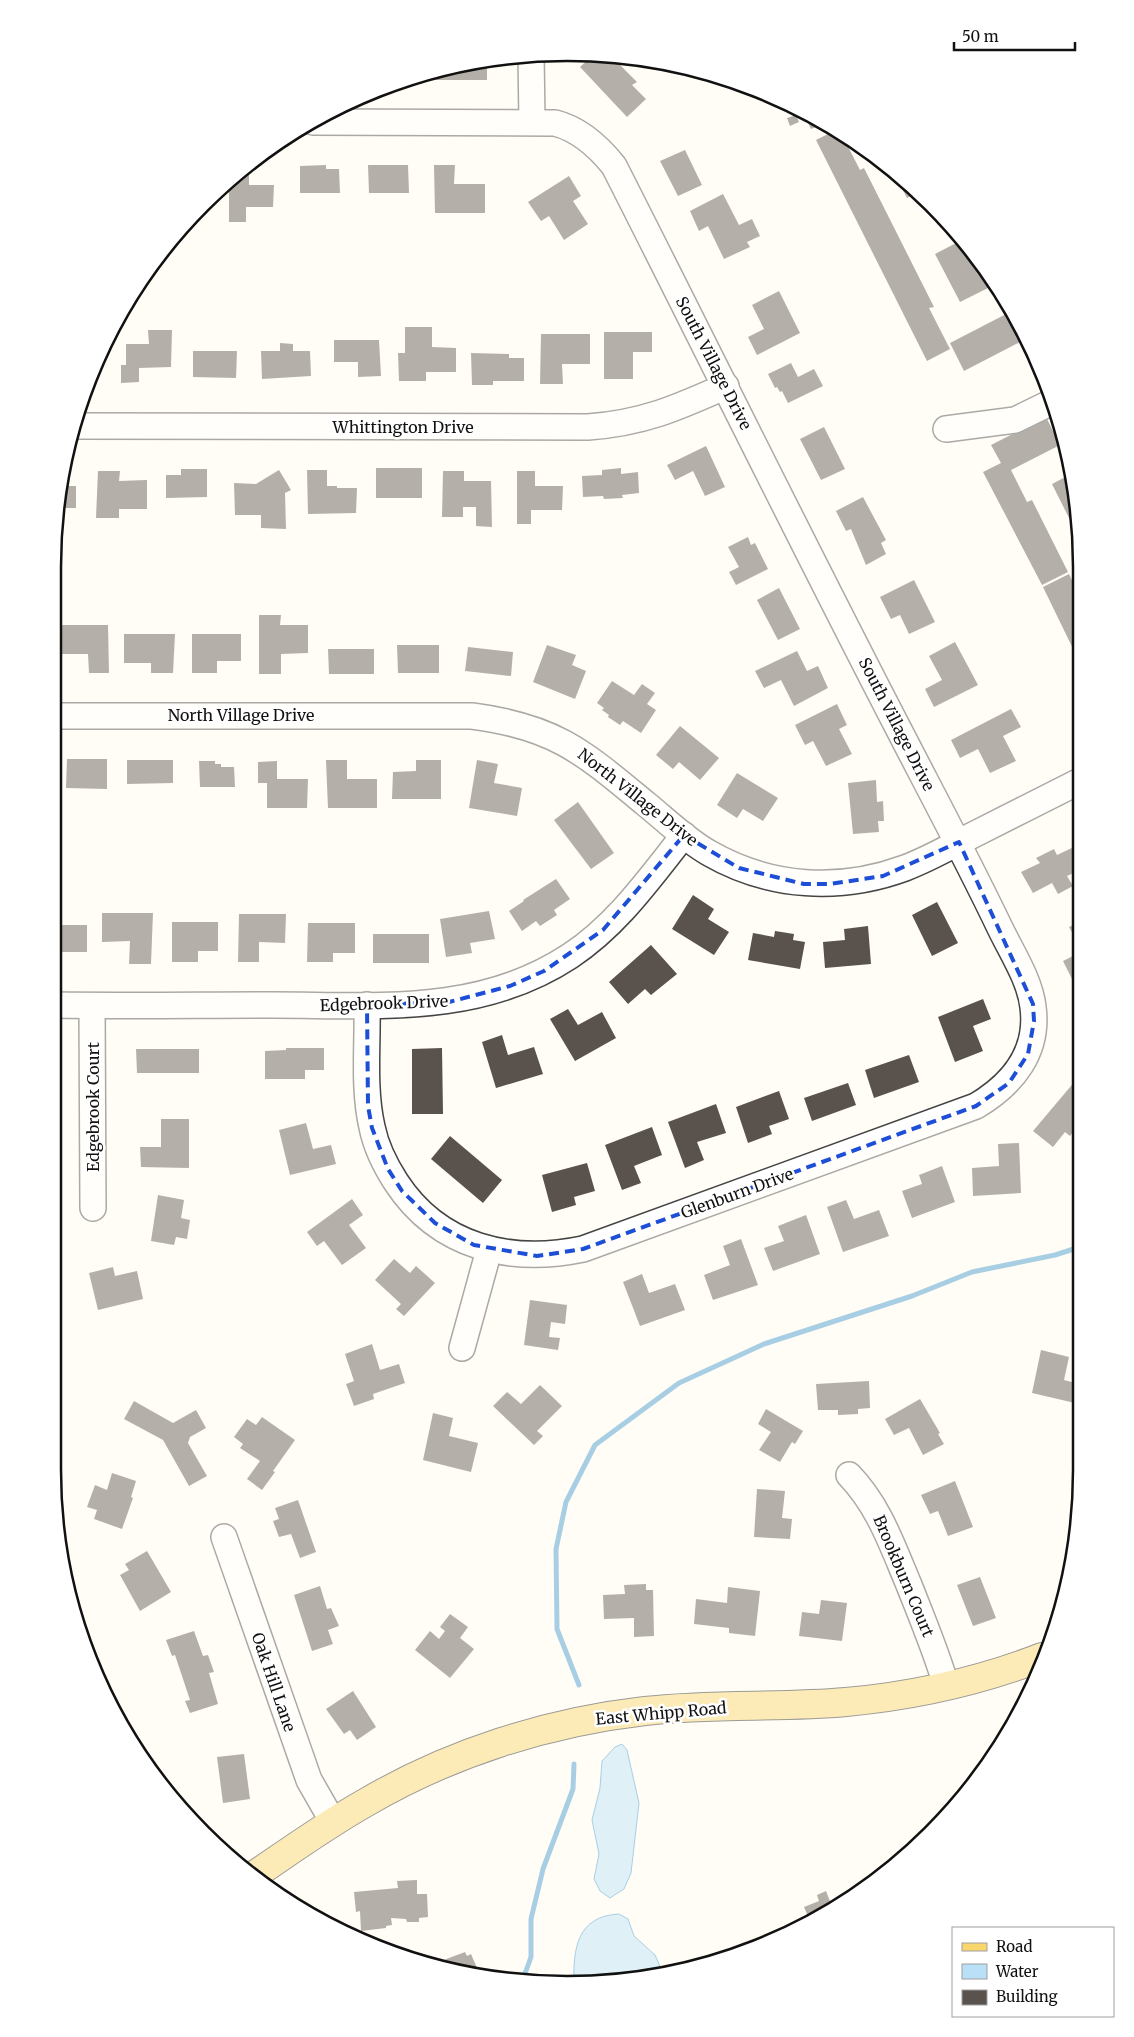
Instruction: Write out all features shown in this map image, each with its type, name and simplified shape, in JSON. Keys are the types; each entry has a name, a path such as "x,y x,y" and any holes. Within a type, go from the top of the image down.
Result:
{"main road":[{"name":"East Whipp Road","path":"260,1871 366,1802 430,1770 470,1753 555,1726 648,1710 846,1702 946,1685 996,1673 1036,1659"}],"street":[{"path":"531,62 532,122"},
{"name":"South Village Drive","path":"327,122 532,122 568,126 604,152 614,166 726,386 894,722 959,842"},
{"name":"Whittington Drive","path":"81,426 588,427 644,420 671,411 726,386"},
{"path":"946,429 1015,420 1046,405"},
{"name":"North Village Drive","path":"61,716 472,716 507,720 540,730 587,755 684,835 708,852 739,868 772,878 804,884 848,882 883,876 908,867 1073,785"},
{"name":"Edgebrook Drive","path":"61,1006 419,1005 450,1002 510,986 544,971 570,955 603,930 632,901 684,835"},
{"name":"Glenburn Drive","path":"368,1005 368,1106 372,1128 388,1169 402,1192 435,1223 454,1236 489,1250 537,1256 584,1249 976,1106 996,1094 1020,1069 1028,1054 1034,1021 1033,1004 1028,987 959,842"},
{"name":"Edgebrook Court","path":"92,1006 93,1208"},
{"path":"462,1348 489,1250"},
{"name":"Brookburn Court","path":"849,1475 873,1504 884,1524 930,1637 946,1685"},
{"name":"Oak Hill Lane","path":"224,1537 309,1780 333,1822"}],"highlighted area":[{"path":"684,835 739,868 804,884 830,884 883,876 959,842 1033,1004 1034,1021 1028,1054 1009,1083 976,1106 583,1249 537,1256 474,1245 435,1223 402,1191 388,1169 372,1128 368,1106 367,1005 449,1002 510,986 544,971 603,930"}],"water":[{"path":"622,1744 627,1750 639,1803 631,1873 624,1889 610,1898 600,1891 594,1879 599,1854 592,1820 600,1788 602,1761 615,1747"},
{"path":"619,1914 628,1919 634,1936 655,1955 660,1967 600,1975 574,1976 575,1958 580,1936 594,1921 605,1916"}],"building":[{"path":"586,62 619,64 637,82 632,85 646,99 627,117 580,67"},
{"path":"487,68 487,80 436,80 436,78"},
{"path":"795,115 799,122 790,126 787,118"},
{"path":"808,122 816,127 811,129"},
{"path":"828,134 848,146 860,170 864,168 934,307 929,308 950,349 927,361 816,140"},
{"path":"685,150 702,185 678,196 660,161"},
{"path":"326,165 326,169 339,169 340,193 300,193 300,166"},
{"path":"368,165 408,165 409,193 369,193"},
{"path":"434,165 455,165 454,184 485,184 485,213 435,213"},
{"path":"249,174 249,185 274,185 273,207 246,207 246,222 229,222 229,191"},
{"path":"569,176 581,196 573,201 588,224 564,240 549,216 541,221 528,202"},
{"path":"902,189 911,196 907,198"},
{"path":"723,194 739,225 752,219 760,236 747,242 750,247 724,259 708,226 699,231 690,211"},
{"path":"955,244 989,288 960,302 935,254"},
{"path":"779,291 800,333 757,355 748,337 764,329 752,305"},
{"path":"1005,314 1020,342 964,371 950,343"},
{"path":"405,327 432,327 432,347 456,348 456,372 426,372 426,381 399,381 398,353 405,353"},
{"path":"148,330 172,330 171,367 139,368 139,382 121,383 121,365 126,365 126,344 149,344"},
{"path":"604,332 652,332 652,352 633,352 633,379 604,379"},
{"path":"541,334 590,334 590,364 562,364 563,384 540,384"},
{"path":"334,340 379,340 381,376 358,377 358,362 334,362"},
{"path":"280,343 293,344 293,351 310,351 311,376 262,379 261,351 280,351"},
{"path":"193,351 237,351 236,378 193,377"},
{"path":"471,353 509,354 509,358 524,358 524,381 493,381 493,385 472,385"},
{"path":"791,363 798,377 814,369 823,386 788,403 782,391 780,392 777,387 775,388 768,374"},
{"path":"1046,417 1056,438 1058,446 1011,470 1027,502 1032,500 1068,572 1042,585 983,472 1001,463 991,445"},
{"path":"824,427 845,469 821,480 800,439"},
{"path":"706,446 725,487 705,496 693,471 675,480 667,465"},
{"path":"376,468 422,468 422,498 376,498"},
{"path":"621,468 621,474 638,472 639,493 622,495 623,498 583,497 582,476 602,475 602,470"},
{"path":"181,469 207,469 207,497 166,498 166,475 181,475"},
{"path":"279,470 291,490 285,493 286,529 261,528 261,515 235,515 234,483 256,484"},
{"path":"307,470 327,470 327,486 357,488 356,513 308,514"},
{"path":"98,471 120,471 119,481 147,480 147,509 119,509 119,518 96,518"},
{"path":"443,471 464,471 464,481 491,481 492,527 476,526 476,507 463,507 463,517 442,517"},
{"path":"517,471 535,471 535,486 563,486 562,510 531,510 531,524 517,524"},
{"path":"1064,477 1070,521 1052,484"},
{"path":"68,486 76,486 76,508 65,508"},
{"path":"863,497 886,540 881,543 886,554 866,565 851,529 846,531 836,511"},
{"path":"748,537 751,545 755,543 768,569 736,585 729,572 739,567 728,547"},
{"path":"1069,574 1073,582 1073,649 1043,587"},
{"path":"914,580 935,622 909,634 900,615 891,619 880,597"},
{"path":"779,588 800,629 778,640 757,600"},
{"path":"259,615 281,615 280,625 308,625 308,653 281,654 281,674 259,674"},
{"path":"61,625 108,625 109,673 89,673 88,654 61,654"},
{"path":"124,634 175,634 173,673 151,673 151,663 124,663"},
{"path":"192,634 241,634 241,661 217,661 217,673 192,673"},
{"path":"955,642 978,685 934,707 925,689 942,680 929,656"},
{"path":"397,645 439,645 439,673 398,673"},
{"path":"547,645 576,655 572,665 586,671 575,699 533,682"},
{"path":"468,647 513,652 511,676 465,671"},
{"path":"328,649 374,649 374,674 329,674"},
{"path":"797,651 807,671 818,666 828,688 794,706 781,680 764,688 755,671"},
{"path":"612,681 634,695 642,684 655,693 647,704 656,710 641,733 623,721 620,725 608,717 609,715 602,710 604,708 597,703"},
{"path":"837,704 847,725 839,729 852,754 826,766 813,741 805,745 795,725"},
{"path":"1011,709 1021,727 1003,736 1016,761 990,773 978,749 960,758 951,740"},
{"path":"680,726 719,758 700,780 679,762 673,769 656,755"},
{"path":"67,759 107,759 107,789 66,788"},
{"path":"127,760 173,760 173,783 127,784"},
{"path":"326,760 347,760 347,779 377,779 377,808 328,808"},
{"path":"416,760 441,760 441,799 392,799 393,772 416,771"},
{"path":"477,760 498,764 494,783 522,788 517,816 469,808"},
{"path":"199,761 215,761 215,764 221,764 221,767 234,767 235,787 200,787"},
{"path":"277,761 277,779 308,779 307,808 267,808 267,783 258,783 258,762"},
{"path":"737,773 778,798 763,821 743,809 737,818 717,805"},
{"path":"876,780 877,802 883,801 884,821 878,821 879,832 853,834 848,783"},
{"path":"578,802 614,853 591,869 554,820"},
{"path":"1073,847 1073,873 1067,876 1073,886 1058,894 1052,883 1033,893 1021,872 1040,863 1036,858 1054,849 1057,855"},
{"path":"556,879 570,899 554,910 557,915 540,926 536,921 522,931 509,911"},
{"path":"693,895 714,909 708,919 729,932 714,955 672,929"},
{"path":"937,902 958,943 932,956 912,915"},
{"path":"489,911 495,939 470,943 472,953 446,957 440,919"},
{"path":"102,913 153,913 151,964 129,964 130,941 102,942"},
{"path":"239,914 286,914 285,943 259,942 259,962 238,962"},
{"path":"172,922 218,922 218,951 198,951 198,962 172,962"},
{"path":"308,923 355,923 355,953 333,953 333,962 307,962"},
{"path":"61,925 87,925 87,952 62,952 62,962"},
{"path":"1073,925 1073,934 1069,927"},
{"path":"868,926 871,964 825,968 823,942 845,940 844,929"},
{"path":"775,931 794,934 793,940 805,942 800,969 748,960 753,933 774,937"},
{"path":"373,934 429,934 429,963 373,963"},
{"path":"651,945 677,974 651,995 645,989 628,1004 609,982"},
{"path":"1073,956 1073,979 1072,979 1063,961"},
{"path":"983,999 991,1019 973,1026 983,1051 955,1062 938,1017"},
{"path":"568,1009 578,1025 602,1012 616,1038 575,1061 550,1019"},
{"path":"502,1035 508,1055 534,1047 543,1074 496,1088 482,1042"},
{"path":"286,1048 324,1048 324,1070 305,1070 305,1079 265,1079 265,1051 286,1050"},
{"path":"442,1048 443,1114 412,1114 412,1049"},
{"path":"136,1049 199,1049 199,1073 137,1073"},
{"path":"909,1055 919,1082 874,1098 865,1070"},
{"path":"848,1083 856,1105 812,1121 804,1098"},
{"path":"1073,1084 1073,1132 1070,1136 1065,1132 1053,1147 1033,1131"},
{"path":"779,1091 789,1119 769,1126 772,1134 748,1143 736,1107"},
{"path":"716,1104 726,1133 697,1142 704,1160 685,1168 668,1122"},
{"path":"161,1119 189,1119 189,1168 141,1167 140,1147 161,1147"},
{"path":"306,1123 313,1149 331,1145 336,1164 290,1175 279,1130"},
{"path":"652,1127 662,1155 634,1166 641,1183 622,1190 605,1145"},
{"path":"450,1136 502,1180 483,1203 431,1159"},
{"path":"1019,1143 1021,1193 973,1196 972,1168 999,1166 998,1144"},
{"path":"587,1163 595,1191 574,1197 576,1205 552,1212 542,1175"},
{"path":"942,1166 955,1202 912,1218 902,1191 922,1184 919,1175"},
{"path":"158,1195 184,1200 181,1218 190,1220 187,1239 176,1237 174,1245 151,1241"},
{"path":"352,1199 363,1215 349,1225 366,1248 342,1265 324,1241 317,1246 307,1232"},
{"path":"846,1200 854,1219 879,1210 889,1236 843,1252 827,1207"},
{"path":"806,1215 820,1254 773,1271 764,1248 784,1241 778,1226"},
{"path":"741,1239 758,1285 713,1300 704,1275 730,1265 723,1246"},
{"path":"394,1259 410,1273 416,1266 435,1283 404,1316 396,1309 401,1304 375,1280"},
{"path":"113,1267 115,1276 137,1271 143,1299 98,1310 89,1273"},
{"path":"642,1274 649,1293 675,1284 685,1310 640,1326 623,1282"},
{"path":"530,1300 567,1305 565,1324 551,1322 549,1337 560,1338 558,1350 524,1345"},
{"path":"372,1344 380,1370 399,1364 405,1383 373,1394 374,1399 354,1406 346,1384 354,1381 345,1354"},
{"path":"1041,1350 1069,1357 1064,1380 1073,1382 1073,1403 1032,1393"},
{"path":"869,1381 870,1408 858,1409 858,1414 838,1415 838,1410 818,1410 816,1384"},
{"path":"540,1385 562,1406 537,1431 543,1436 534,1445 493,1406 507,1392 521,1404"},
{"path":"920,1399 940,1433 938,1434 944,1444 923,1455 909,1428 894,1435 885,1419"},
{"path":"134,1401 173,1423 196,1410 206,1428 190,1437 188,1443 207,1476 189,1486 163,1440 124,1419"},
{"path":"766,1409 803,1431 795,1444 792,1442 780,1462 759,1450 771,1432 758,1424"},
{"path":"433,1413 453,1418 449,1436 478,1443 471,1472 423,1460"},
{"path":"262,1417 295,1440 262,1490 247,1479 260,1461 240,1448 243,1444 234,1437 247,1419 256,1425"},
{"path":"112,1473 136,1481 131,1497 133,1498 122,1529 94,1519 97,1510 87,1507 95,1485 107,1490"},
{"path":"955,1481 973,1527 948,1536 938,1511 930,1514 921,1495"},
{"path":"757,1489 785,1491 782,1518 792,1519 790,1539 754,1537"},
{"path":"298,1500 316,1552 300,1558 291,1534 279,1537 273,1521 279,1519 275,1508"},
{"path":"147,1551 171,1592 140,1611 120,1575 129,1570 125,1564"},
{"path":"980,1577 996,1618 973,1626 957,1585"},
{"path":"646,1584 646,1590 653,1590 654,1636 634,1637 634,1618 604,1619 603,1595 625,1594 624,1585"},
{"path":"320,1586 327,1609 331,1608 339,1626 328,1630 333,1644 312,1651 294,1595"},
{"path":"728,1587 760,1591 755,1636 729,1633 729,1628 694,1624 696,1599 727,1603"},
{"path":"821,1600 847,1603 842,1641 799,1636 802,1612 819,1614"},
{"path":"450,1614 468,1627 460,1638 474,1649 450,1678 415,1650 430,1631 439,1639 445,1631 440,1627"},
{"path":"194,1631 203,1656 208,1655 214,1672 209,1673 218,1704 190,1713 185,1701 190,1700 175,1655 172,1656 166,1640"},
{"path":"353,1691 376,1727 357,1740 350,1730 344,1734 326,1709"},
{"path":"244,1754 250,1799 223,1803 217,1757"},
{"path":"417,1880 417,1894 427,1894 428,1917 419,1918 419,1922 407,1922 406,1919 391,1918 392,1925 386,1926 386,1928 361,1931 360,1911 356,1912 354,1892 398,1888 397,1881"},
{"path":"826,1891 830,1902 807,1915 804,1907 819,1901 817,1895"},
{"path":"465,1952 467,1956 471,1954 477,1967 468,1966 443,1960"}],"waterway":[{"path":"579,1685 557,1629 556,1549 566,1502 595,1445 679,1383 764,1344 912,1296 972,1272 1055,1255 1073,1249"},
{"path":"525,1974 531,1957 531,1919 543,1869 573,1789 574,1764"}]}
